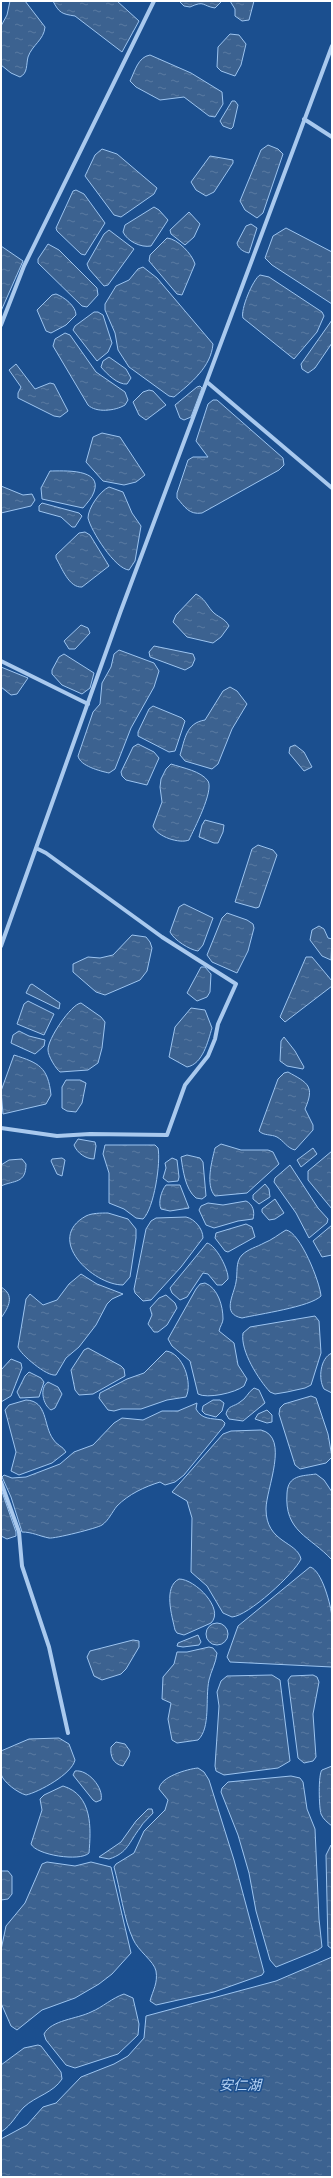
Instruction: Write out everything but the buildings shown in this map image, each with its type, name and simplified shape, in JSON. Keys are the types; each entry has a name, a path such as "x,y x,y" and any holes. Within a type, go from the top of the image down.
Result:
{"street":[{"path":"1,326 24,266 154,1"},
{"path":"1,946 88,704 332,46"},
{"path":"304,119 332,137"},
{"path":"207,382 332,488"},
{"path":"1,661 88,704"},
{"path":"1,1128 57,1136 90,1134 167,1135 185,1085 208,1056 215,1039 218,1024 236,984 162,936 36,848"},
{"path":"1,1482 19,1532 22,1566 49,1647 68,1733"}],"water":[{"path":"10,1 25,1 45,27 44,32 28,57 26,71 20,77 11,73 1,65 1,26 7,15"},
{"path":"53,1 117,1 139,21 122,52 75,16 61,12"},
{"path":"179,1 222,1 215,8 203,4 190,7 184,6"},
{"path":"230,1 254,1 249,20 242,21 235,16 235,9"},
{"path":"230,34 239,35 246,44 241,65 235,76 221,71 217,67 218,47"},
{"path":"150,55 191,73 222,92 223,104 215,117 209,116 184,97 160,100 136,87 130,81 135,69 143,58"},
{"path":"232,101 235,101 238,105 233,127 231,129 223,126 220,121"},
{"path":"268,145 278,149 283,154 263,213 257,218 245,210 240,201 261,150"},
{"path":"102,149 117,154 157,188 154,194 121,217 114,215 85,176 95,155"},
{"path":"210,156 233,160 233,163 214,192 206,196 196,190 191,182"},
{"path":"76,190 84,194 105,223 85,255 81,254 57,231 56,228 73,191"},
{"path":"154,207 159,210 168,220 151,246 139,245 131,241 123,232 125,225"},
{"path":"189,212 200,224 194,237 185,245 171,234 170,230"},
{"path":"251,224 257,228 249,253 241,250 237,243 246,226"},
{"path":"286,228 332,252 332,304 272,265 265,258 273,236"},
{"path":"109,230 134,249 108,285 104,286 89,269 87,264 104,234"},
{"path":"167,238 180,244 191,256 195,264 182,295 177,294 149,261 150,255"},
{"path":"48,244 59,250 97,288 98,295 87,307 82,306 38,263 38,259"},
{"path":"1,246 23,261 1,311"},
{"path":"143,267 157,278 213,344 208,360 199,374 174,397 169,396 129,367 118,350 115,333 105,310 105,304 116,286 129,280 138,269"},
{"path":"260,275 269,277 322,312 324,316 317,332 294,359 243,318 243,308 248,295 254,282"},
{"path":"56,294 69,302 74,308 76,315 66,325 51,333 46,331 37,310 52,295"},
{"path":"94,312 98,312 103,315 112,343 108,352 97,361 73,330 75,326"},
{"path":"332,320 332,343 315,368 308,373 302,369 301,364"},
{"path":"65,333 70,335 96,372 125,392 128,400 125,405 116,409 101,410 91,408 88,405 53,346 55,339"},
{"path":"109,357 126,369 131,378 127,384 116,381 101,367 103,361"},
{"path":"16,364 35,389 50,383 54,384 68,411 60,417 54,416 18,398 18,393 21,387 9,370"},
{"path":"200,386 202,388 191,417 184,420 180,418 175,405"},
{"path":"149,390 153,391 166,405 146,420 139,415 133,402 143,392"},
{"path":"213,400 217,400 283,458 284,465 279,470 202,513 194,513 190,512 177,498 177,493 188,460 193,457 208,457 196,441 208,404"},
{"path":"102,433 120,437 145,475 136,482 124,485 103,481 86,462 93,437"},
{"path":"50,471 80,472 93,479 95,484 94,492 83,508 42,499 41,488"},
{"path":"1,486 23,495 32,494 35,500 31,506 1,513"},
{"path":"109,487 123,492 132,513 141,526 135,561 129,570 123,568 111,557 99,540 88,518 95,500"},
{"path":"42,503 79,513 82,516 75,527 72,527 61,517 39,511 39,506"},
{"path":"85,532 90,535 109,566 82,587 73,584 70,581 63,572 56,555 79,533"},
{"path":"196,594 229,626 221,637 213,643 187,637 173,622 176,615"},
{"path":"81,625 88,628 90,633 75,649 69,649 64,641"},
{"path":"154,646 193,654 195,659 192,666 185,670 150,657 149,652"},
{"path":"119,650 154,663 159,671 154,687 131,728 115,769 109,773 82,763 78,756 93,712 100,704 102,683 111,667 114,654"},
{"path":"64,654 94,673 90,688 82,694 62,685 52,674 52,670 59,657"},
{"path":"1,667 28,678 17,694 11,695 1,687"},
{"path":"230,687 237,691 247,704 232,729 218,764 212,769 185,761 180,755 185,738 190,728 194,724 205,720 223,691"},
{"path":"153,706 182,718 185,721 175,751 169,752 138,736 138,732 149,709"},
{"path":"138,744 154,752 159,758 147,785 126,780 122,776 121,772 133,747"},
{"path":"295,745 304,752 312,767 304,771 289,753 290,747"},
{"path":"171,764 191,770 201,775 208,781 209,786 206,801 199,819 189,840 185,841 169,839 155,830 153,826 162,802 160,787 161,779 166,769"},
{"path":"205,820 224,825 223,832 218,843 214,843 199,837"},
{"path":"258,845 273,850 277,855 259,907 256,908 235,902 252,849"},
{"path":"184,904 213,918 203,945 198,951 182,944 170,932 179,907"},
{"path":"227,913 247,920 253,924 254,928 248,951 237,973 212,962 207,955 222,918"},
{"path":"319,926 324,929 328,938 332,939 331,960 322,956 310,940 312,930"},
{"path":"132,935 146,937 152,948 147,971 140,980 105,995 96,992 73,972 73,964 88,957 100,958 113,955"},
{"path":"306,957 312,957 332,981 332,986 285,1022 280,1017"},
{"path":"201,967 205,967 211,974 210,992 207,997 197,1001 187,993"},
{"path":"32,984 60,1003 59,1009 26,993"},
{"path":"28,1001 54,1014 44,1035 17,1024 24,1004"},
{"path":"81,1003 101,1017 105,1022 102,1048 98,1063 88,1070 60,1072 49,1056 49,1045 60,1023 71,1009"},
{"path":"191,1008 205,1010 212,1028 207,1045 201,1057 193,1065 187,1067 169,1057 175,1027"},
{"path":"19,1031 29,1036 45,1040 44,1046 35,1054 11,1043 13,1035"},
{"path":"284,1037 295,1051 304,1067 303,1069 287,1066 280,1061 281,1041"},
{"path":"14,1055 36,1064 45,1072 50,1086 51,1095 46,1104 3,1114 1,1091"},
{"path":"288,1072 305,1082 308,1086 309,1095 305,1109 313,1125 313,1130 295,1150 290,1148 277,1137 263,1134 259,1131 278,1079 284,1073"},
{"path":"66,1080 80,1080 86,1083 82,1103 76,1112 67,1111 62,1108 62,1087"},
{"path":"78,1139 95,1142 96,1146 94,1159 85,1157 77,1151 74,1145"},
{"path":"221,1144 241,1150 268,1150 273,1152 279,1164 247,1193 215,1196 210,1186 210,1173 215,1148"},
{"path":"105,1145 155,1145 158,1148 159,1155 156,1185 147,1214 143,1219 136,1218 124,1209 109,1203 109,1173 103,1154"},
{"path":"313,1148 317,1154 301,1167 297,1160"},
{"path":"332,1151 332,1209 308,1180 308,1171"},
{"path":"187,1155 200,1158 203,1162 206,1196 202,1199 196,1198 189,1190 181,1157"},
{"path":"62,1158 65,1160 62,1176 57,1174 51,1161 52,1159"},
{"path":"172,1158 177,1160 179,1177 178,1181 168,1182 163,1178 166,1168 165,1163"},
{"path":"22,1159 26,1164 22,1178 1,1186 1,1165 9,1160"},
{"path":"290,1165 318,1208 328,1219 327,1223 309,1238 296,1213 274,1182 275,1178"},
{"path":"265,1184 269,1189 270,1197 259,1204 253,1199 253,1195"},
{"path":"166,1185 180,1185 189,1208 170,1211 161,1209 160,1197"},
{"path":"275,1199 284,1213 275,1219 269,1220 262,1212 262,1209"},
{"path":"246,1201 253,1208 253,1219 238,1221 214,1228 206,1225 199,1210 201,1206 208,1203 223,1205"},
{"path":"108,1213 128,1219 136,1229 130,1277 123,1285 111,1283 87,1269 71,1248 70,1236 74,1226 88,1215"},
{"path":"186,1217 198,1225 202,1231 203,1238 181,1267 151,1300 143,1301 135,1293 134,1289 146,1229 151,1221 156,1218"},
{"path":"246,1224 252,1227 255,1237 228,1252 225,1251 215,1238 216,1233"},
{"path":"332,1225 332,1255 322,1257 313,1241"},
{"path":"286,1230 297,1239 303,1248 313,1269 321,1296 306,1304 284,1310 242,1318 236,1316 232,1313 230,1303 236,1282 238,1261 247,1251 270,1240"},
{"path":"207,1243 214,1248 221,1258 228,1275 228,1279 222,1285 217,1285 208,1274 203,1273 187,1297 180,1300 172,1293 170,1288"},
{"path":"81,1274 97,1284 123,1294 112,1299 107,1304 96,1325 79,1347 66,1358 56,1375 52,1375 34,1364 18,1347 26,1299 30,1294 43,1305 57,1300 69,1284"},
{"path":"205,1283 210,1285 219,1298 223,1322 219,1331 234,1343 238,1365 247,1379 244,1386 240,1389 214,1396 198,1394 190,1361 172,1346 168,1339 196,1289 200,1284"},
{"path":"1,1287 8,1294 9,1301 1,1318"},
{"path":"166,1295 175,1303 177,1308 167,1325 158,1332 154,1332 148,1324 152,1315 150,1308 159,1298"},
{"path":"315,1316 319,1321 321,1353 311,1385 287,1392 275,1394 270,1392 251,1365 244,1348 243,1333 250,1327"},
{"path":"88,1348 121,1366 124,1369 125,1376 93,1394 79,1395 75,1390 71,1370 84,1350"},
{"path":"166,1351 172,1353 182,1363 188,1384 186,1397 167,1400 141,1409 108,1410 99,1398 100,1393 127,1379 144,1373"},
{"path":"332,1353 332,1393 324,1389 322,1385 321,1369 325,1359"},
{"path":"11,1359 21,1363 22,1368 11,1396 1,1402 1,1370"},
{"path":"29,1372 41,1378 44,1382 39,1397 20,1398 17,1392 25,1376"},
{"path":"48,1382 58,1387 62,1394 55,1408 51,1410 44,1401 43,1396 45,1385"},
{"path":"254,1388 259,1390 265,1403 243,1421 229,1419 226,1414 228,1409 242,1401"},
{"path":"311,1396 316,1398 328,1434 332,1457 326,1463 300,1469 295,1465 279,1414 280,1408 284,1404"},
{"path":"26,1400 33,1401 42,1409 53,1439 66,1452 52,1463 19,1475 11,1471 16,1452 5,1410 9,1405"},
{"path":"213,1400 220,1400 224,1403 222,1411 216,1417 205,1414 202,1411 203,1406"},
{"path":"197,1403 196,1409 198,1413 207,1418 222,1420 225,1423 184,1475 175,1482 165,1485 160,1482 137,1491 117,1506 102,1525 93,1528 53,1538 22,1532 11,1497 2,1477 4,1475 12,1478 26,1477 60,1464 74,1452 93,1445 114,1423 122,1418 143,1420 162,1411 178,1411"},
{"path":"267,1410 272,1415 272,1422 267,1423 255,1419 258,1414"},
{"path":"261,1430 270,1435 274,1442 275,1453 267,1500 267,1520 271,1529 276,1535 294,1548 301,1559 290,1574 270,1593 249,1610 232,1617 223,1613 207,1586 191,1572 192,1518 187,1501 172,1492 223,1434 231,1431"},
{"path":"316,1474 324,1480 332,1492 332,1560 307,1539 294,1525 287,1506 287,1493 290,1483 297,1478"},
{"path":"1,1489 16,1532 16,1536 7,1539 1,1536"},
{"path":"310,1567 322,1581 330,1605 332,1617 332,1667 230,1662 227,1657 238,1626"},
{"path":"179,1579 186,1580 200,1589 211,1603 214,1610 214,1617 211,1623 184,1635 177,1633 175,1630 170,1602 171,1588"},
{"path":"217,1623 225,1626 228,1634 225,1642 217,1645 209,1642 206,1634 209,1626"},
{"path":"198,1635 201,1642 199,1645 183,1647 177,1646 178,1643"},
{"path":"133,1640 139,1641 139,1647 126,1669 121,1674 102,1680 94,1676 87,1657 90,1651"},
{"path":"209,1647 213,1648 217,1653 209,1680 205,1728 198,1740 177,1743 172,1740 168,1719 171,1703 162,1699 163,1677 174,1664 177,1652 187,1652"},
{"path":"272,1675 280,1680 290,1761 278,1768 224,1775 216,1771 215,1766 219,1706 217,1692 221,1681 227,1676"},
{"path":"313,1675 317,1677 319,1682 313,1714 316,1757 313,1761 304,1763 298,1758 288,1680 291,1676"},
{"path":"59,1738 69,1744 75,1760 68,1771 54,1782 26,1795 15,1790 2,1777 1,1751 29,1739"},
{"path":"116,1742 125,1744 130,1751 129,1756 123,1766 113,1759 111,1753 111,1747"},
{"path":"332,1766 332,1826 321,1814 319,1791 322,1770"},
{"path":"198,1768 204,1772 209,1780 234,1860 264,1972 262,1975 214,1992 156,2005 150,2001 156,1983 155,1967 138,1948 133,1939 114,1867 116,1864 134,1853 144,1831 165,1810 168,1800 159,1789 164,1781 175,1774"},
{"path":"75,1771 85,1773 94,1780 100,1790 101,1800 96,1802 93,1800 73,1775"},
{"path":"291,1776 300,1778 303,1782 307,1809 315,1829 319,1919 322,1947 276,1967 270,1960 256,1911 249,1873 238,1835 221,1792 222,1788 228,1782"},
{"path":"63,1786 73,1790 80,1797 88,1814 90,1824 89,1853 84,1856 68,1857 49,1854 35,1848 31,1844 42,1810 40,1799 44,1795"},
{"path":"148,1809 152,1809 153,1813 143,1824 128,1846 120,1854 109,1859 99,1857 121,1842 136,1821"},
{"path":"331,1845 332,1949 328,1946 326,1855"},
{"path":"47,1862 75,1866 91,1862 111,1867 131,1953 112,1974 99,1984 75,1998 42,2010 17,2030 11,2026 1,2003 1,1950 6,1926 25,1903 42,1864"},
{"path":"1,1871 8,1871 12,1876 12,1894 8,1899 1,1900"},
{"name":"安仁湖","path":"332,1957 332,2177 1,2177 1,2139 27,2125 43,2107 56,2103 81,2077 114,2064 128,2056 144,2038 146,2016 276,1981"},
{"path":"124,1994 133,1998 139,2024 138,2035 118,2054 75,2068 66,2065 46,2040 44,2034 47,2029 58,2023 100,2008"},
{"path":"38,2045 41,2046 61,2072 62,2079 54,2088 24,2107 11,2123 1,2132 1,2065 24,2048"}]}
